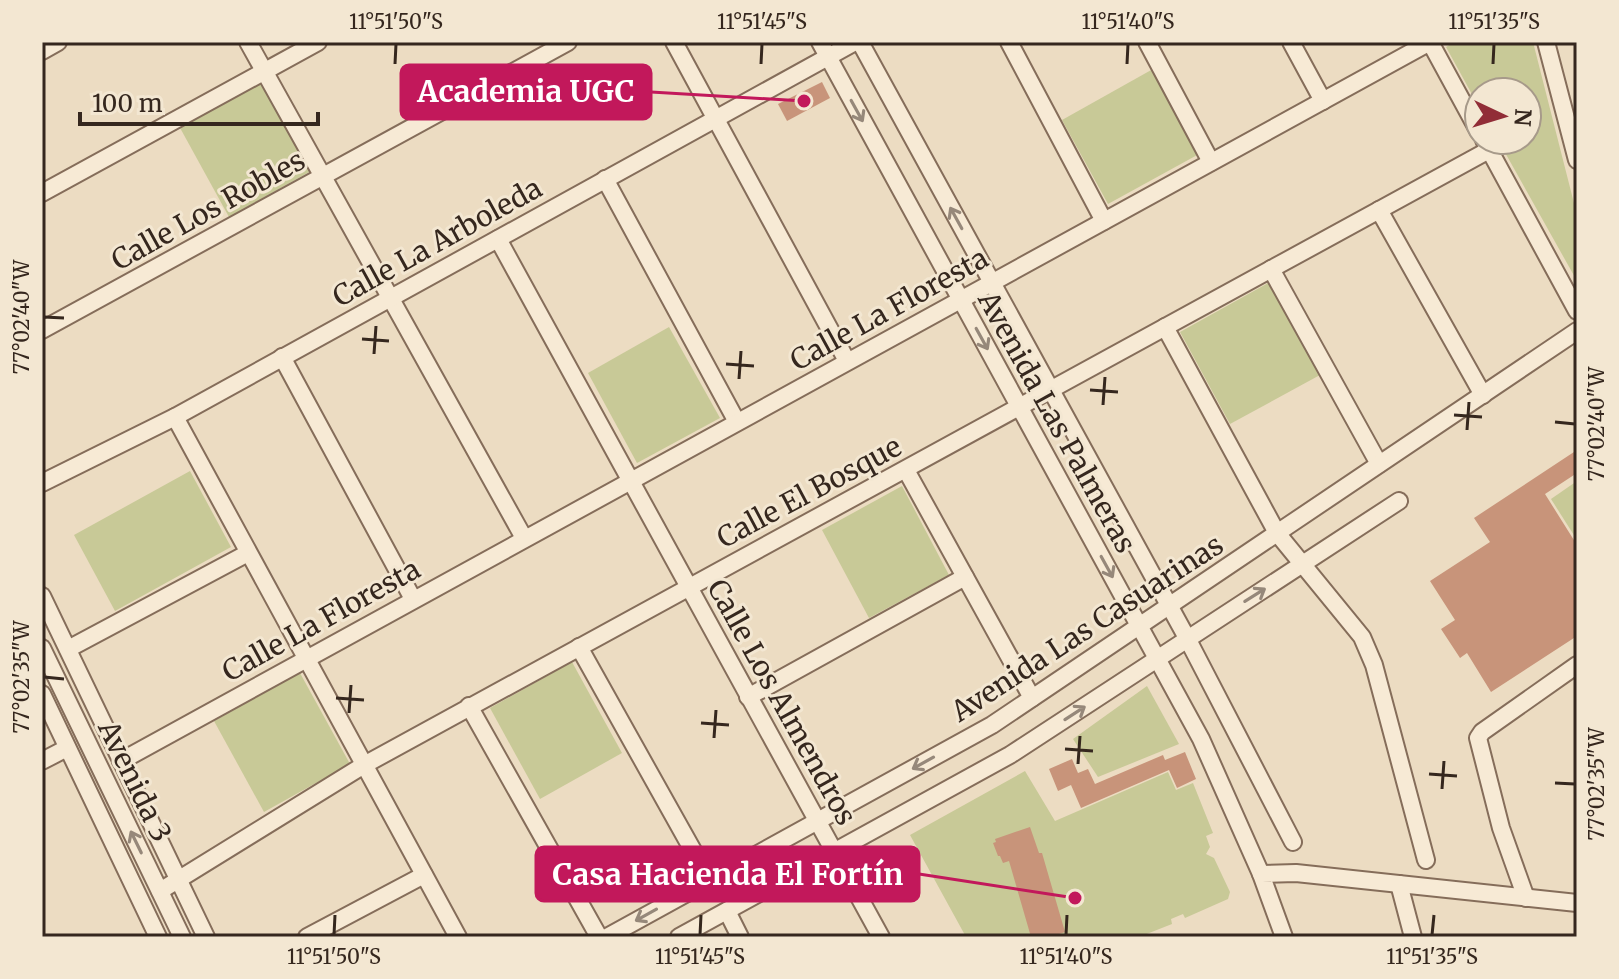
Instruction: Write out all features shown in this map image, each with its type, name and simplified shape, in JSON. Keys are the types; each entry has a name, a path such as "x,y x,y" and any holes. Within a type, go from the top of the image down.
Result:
{"street":[{"path":"42,51 58,42"},
{"path":"248,42 524,538"},
{"path":"42,193 318,42"},
{"name":"Calle Los Robles","path":"42,330 568,42"},
{"path":"674,42 847,361"},
{"name":"Calle La Arboleda","path":"42,483 175,417 498,239 716,118 824,50 857,42"},
{"name":"Avenida Las Palmeras","path":"857,42 1187,638 1293,842"},
{"path":"1009,42 1104,221"},
{"path":"1147,42 1211,162"},
{"path":"1291,42 1323,101"},
{"path":"1430,42 1463,103"},
{"name":"Calle La Floresta","path":"121,761 1430,42"},
{"path":"1546,42 1577,160"},
{"name":"Avenida Las Palmeras","path":"824,50 1201,739 1261,874 1284,937"},
{"name":"Calle El Bosque","path":"160,891 364,765 1379,210 1468,156"},
{"path":"1492,156 1577,311"},
{"path":"605,179 737,422"},
{"path":"1379,210 1483,395"},
{"name":"Calle Los Almendros","path":"498,239 881,937"},
{"path":"1271,269 1379,464"},
{"path":"1165,327 1277,533 1362,637 1374,665 1426,860"},
{"name":"Avenida Las Casuarinas","path":"607,937 992,725 1577,331"},
{"path":"282,357 413,599"},
{"path":"175,417 458,937"},
{"path":"906,470 1032,698"},
{"path":"679,937 1010,755 1399,501"},
{"path":"68,649 248,553"},
{"path":"748,697 965,577"},
{"path":"42,596 206,937"},
{"path":"579,647 710,881"},
{"name":"Avenida 3","path":"42,648 182,937"},
{"path":"1526,898 1501,828 1478,738 1482,732 1577,665"},
{"name":"Avenida 3","path":"42,694 155,936"},
{"path":"469,706 599,937"},
{"path":"42,761 67,748"},
{"path":"1261,874 1296,873 1577,903"},
{"path":"307,937 424,875"},
{"path":"1399,884 1413,937"},
{"path":"727,911 740,937"}],"green space":[{"path":"1454,42 1533,42 1542,76 1463,78 1446,47"},
{"path":"1153,69 1199,154 1108,204 1062,120"},
{"path":"261,80 311,171 229,217 179,126"},
{"path":"1543,81 1577,215 1577,281 1507,156 1543,156"},
{"path":"1270,282 1320,375 1230,424 1180,332"},
{"path":"669,327 720,418 637,463 588,373"},
{"path":"190,471 231,547 115,611 74,535"},
{"path":"1577,481 1577,540 1551,499"},
{"path":"902,486 949,575 869,618 822,530"},
{"path":"572,662 622,753 540,799 490,708"},
{"path":"300,673 350,764 264,812 214,721"},
{"path":"1147,686 1179,744 1098,777 1073,739"},
{"path":"1025,771 1055,821 1168,772 1176,790 1193,783 1213,833 1206,836 1210,847 1206,854 1214,858 1230,892 1228,899 1185,918 1183,914 1171,919 1172,924 1139,937 966,937 910,835"}],"building":[{"path":"822,82 830,98 787,121 778,104"},
{"path":"1577,450 1577,473 1545,494 1577,545 1577,636 1491,692 1467,653 1460,658 1441,629 1455,620 1430,581 1490,542 1474,518"},
{"path":"1185,752 1196,779 1177,788 1169,770 1081,808 1071,785 1058,791 1049,769 1072,759 1078,773 1088,769 1095,784 1163,755 1165,760"},
{"path":"1030,827 1039,853 1042,853 1065,932 1050,937 1031,937 1009,861 1003,863 993,843 995,839"}],"place":[{"name":"Academia UGC","path":"804,101"},
{"name":"Casa Hacienda El Fortín","path":"1075,898"}]}
